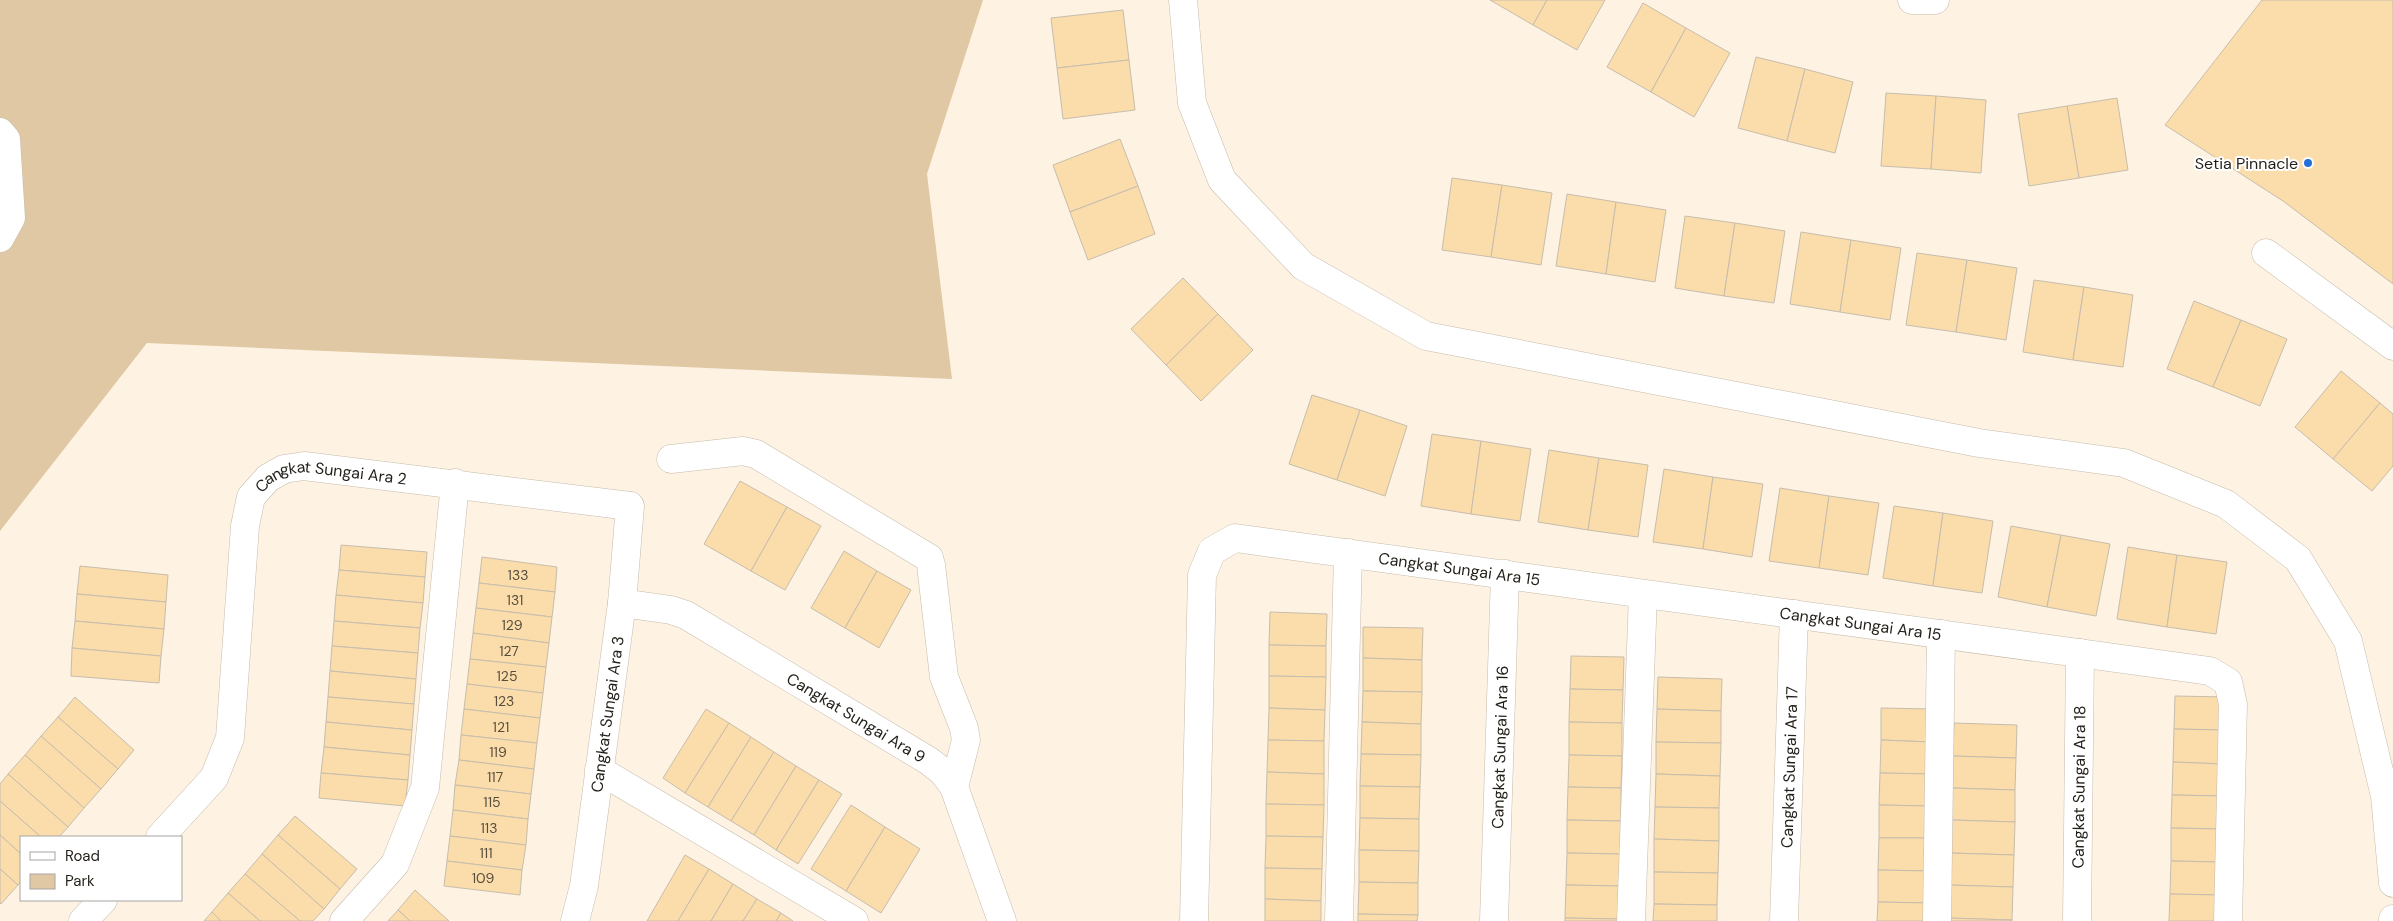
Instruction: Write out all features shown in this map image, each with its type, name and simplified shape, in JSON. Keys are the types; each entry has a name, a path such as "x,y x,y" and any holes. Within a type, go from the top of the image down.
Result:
{"street":[{"path":"1183,0 1192,103 1222,180 1303,266 1426,336 1979,443 2124,463 2226,504 2298,559 2348,641 2385,796 2393,883"},
{"path":"1912,0 1935,0"},
{"path":"0,132 6,140 11,218 0,238"},
{"path":"2266,253 2393,346"},
{"path":"671,459 743,451 756,454 929,558 944,677 964,728 966,740 954,787"},
{"name":"Cangkat Sungai Ara 2","path":"161,836 214,778 230,738 245,526 252,497 268,478 284,469 304,466 630,506"},
{"path":"344,921 394,864 425,788 455,484"},
{"name":"Cangkat Sungai Ara 3","path":"575,921 584,886 622,603 630,506"},
{"name":"Cangkat Sungai Ara 15","path":"1194,921 1202,575 1212,551 1235,538 2210,671 2228,682 2233,704 2228,921"},
{"path":"1340,921 1348,553"},
{"name":"Cangkat Sungai Ara 16","path":"1494,921 1505,574"},
{"path":"1631,921 1643,594"},
{"name":"Cangkat Sungai Ara 9","path":"622,603 671,610 686,615 929,761 943,772 954,787 1002,921"},
{"name":"Cangkat Sungai Ara 17","path":"1784,921 1794,614"},
{"path":"1937,921 1941,634"},
{"name":"Cangkat Sungai Ara 18","path":"2077,921 2080,653"},
{"path":"599,770 854,921"},
{"path":"83,921 102,901"}],"green space":[{"path":"0,0 983,0 927,174 952,379 147,343 0,531"}],"building":[{"path":"1490,0 1547,0 1533,25"},
{"path":"1547,0 1605,0 1577,50 1533,25"},
{"name":"Setia Pinnacle","path":"2262,0 2393,0 2393,284 2283,201 2165,125"},
{"path":"1643,3 1686,28 1651,92 1607,67"},
{"path":"1123,10 1129,60 1057,68 1051,18"},
{"path":"1686,28 1730,53 1694,117 1651,92"},
{"path":"1756,57 1805,69 1787,141 1738,128"},
{"path":"1129,60 1135,110 1063,119 1057,68"},
{"path":"1805,69 1853,82 1835,153 1787,141"},
{"path":"1886,93 1936,96 1931,169 1881,166"},
{"path":"1936,96 1986,100 1981,173 1931,169"},
{"path":"2117,98 2128,170 2079,178 2067,106"},
{"path":"2067,106 2079,178 2029,186 2018,114"},
{"path":"1120,139 1138,186 1070,212 1053,165"},
{"path":"1452,178 1502,185 1491,257 1442,250"},
{"path":"1502,185 1552,193 1541,265 1491,257"},
{"path":"1138,186 1155,234 1088,260 1070,212"},
{"path":"1567,194 1616,202 1606,274 1556,266"},
{"path":"1616,202 1666,210 1655,282 1606,274"},
{"path":"1685,216 1735,223 1724,296 1675,288"},
{"path":"1735,223 1785,231 1774,303 1724,296"},
{"path":"1801,232 1851,240 1840,312 1790,304"},
{"path":"1851,240 1901,248 1890,320 1840,312"},
{"path":"1917,253 1967,260 1956,332 1906,325"},
{"path":"1967,260 2017,268 2006,340 1956,332"},
{"path":"1183,278 1218,314 1166,365 1131,329"},
{"path":"2034,280 2084,287 2073,360 2023,352"},
{"path":"2084,287 2133,295 2123,367 2073,360"},
{"path":"2194,301 2241,320 2213,387 2167,369"},
{"path":"1218,314 1253,350 1201,401 1166,365"},
{"path":"2241,320 2287,339 2260,406 2213,387"},
{"path":"2341,371 2380,403 2333,459 2295,427"},
{"path":"1312,395 1360,410 1337,480 1289,464"},
{"path":"2380,403 2393,414 2393,466 2372,491 2333,459"},
{"path":"1360,410 1407,426 1385,496 1337,480"},
{"path":"1432,434 1481,441 1471,514 1421,506"},
{"path":"1481,441 1531,449 1520,521 1471,514"},
{"path":"1549,450 1599,458 1588,530 1538,522"},
{"path":"1599,458 1648,465 1638,537 1588,530"},
{"path":"1664,469 1713,477 1703,549 1653,542"},
{"path":"1713,477 1763,484 1752,557 1703,549"},
{"path":"740,481 787,507 751,571 704,544"},
{"path":"1780,488 1829,496 1819,568 1769,561"},
{"path":"1829,496 1879,503 1868,575 1819,568"},
{"path":"1894,506 1943,513 1933,586 1883,578"},
{"path":"787,507 821,526 785,590 751,571"},
{"path":"1943,513 1993,521 1982,593 1933,586"},
{"path":"2011,526 2061,535 2047,607 1998,597"},
{"path":"2061,535 2110,544 2096,616 2047,607"},
{"path":"341,545 427,552 425,577 339,570"},
{"path":"2128,547 2177,555 2167,627 2117,619"},
{"path":"844,551 877,571 845,628 811,608"},
{"path":"2177,555 2227,562 2216,634 2167,627"},
{"path":"482,557 557,567 555,592 479,583"},
{"path":"80,566 168,575 166,602 77,594"},
{"path":"339,570 425,577 423,603 336,595"},
{"path":"877,571 911,590 879,648 845,628"},
{"path":"479,583 555,592 552,617 476,608"},
{"path":"77,594 166,602 164,629 75,621"},
{"path":"336,595 423,603 420,628 334,621"},
{"path":"476,608 552,617 549,643 473,633"},
{"path":"1270,612 1327,614 1326,646 1269,645"},
{"path":"75,621 164,629 161,656 72,648"},
{"path":"334,621 420,628 418,653 332,646"},
{"path":"1363,627 1423,628 1422,660 1363,658"},
{"path":"473,633 549,643 546,667 470,659"},
{"path":"1269,645 1326,646 1326,677 1269,676"},
{"path":"332,646 418,653 416,679 330,671"},
{"path":"72,648 161,656 159,683 71,676"},
{"path":"1571,656 1624,657 1623,690 1570,689"},
{"path":"1363,658 1422,660 1422,692 1363,691"},
{"path":"470,659 546,667 543,693 467,684"},
{"path":"330,671 416,679 414,704 328,697"},
{"path":"1269,676 1326,677 1325,710 1269,708"},
{"path":"1658,677 1722,679 1721,711 1657,709"},
{"path":"467,684 543,693 540,718 464,709"},
{"path":"1570,689 1623,690 1622,723 1569,722"},
{"path":"1363,691 1422,692 1421,724 1362,722"},
{"path":"2175,696 2226,697 2224,730 2174,729"},
{"path":"75,697 134,750 118,769 58,717"},
{"path":"328,697 414,704 412,730 326,722"},
{"path":"1269,708 1325,710 1324,741 1268,740"},
{"path":"1881,708 1932,709 1931,742 1881,740"},
{"path":"464,709 540,718 537,743 461,735"},
{"path":"706,709 729,723 685,793 663,778"},
{"path":"1657,709 1721,711 1721,743 1656,742"},
{"path":"58,717 118,769 101,789 41,736"},
{"path":"326,722 412,730 410,755 324,747"},
{"path":"1362,722 1421,724 1421,755 1361,754"},
{"path":"1569,722 1622,723 1622,756 1569,755"},
{"path":"729,723 751,737 708,807 685,793"},
{"path":"1954,723 2017,725 2016,758 1953,756"},
{"path":"2174,729 2224,730 2224,764 2173,762"},
{"path":"461,735 537,743 534,769 459,760"},
{"path":"41,736 101,789 84,808 25,755"},
{"path":"751,737 774,752 731,821 708,807"},
{"path":"1268,740 1324,741 1324,774 1267,772"},
{"path":"1881,740 1931,742 1931,774 1880,773"},
{"path":"1656,742 1721,743 1720,776 1656,774"},
{"path":"324,747 410,755 408,780 321,773"},
{"path":"774,752 796,766 754,835 731,821"},
{"path":"1361,754 1421,755 1420,787 1360,786"},
{"path":"25,755 84,808 68,827 8,774"},
{"path":"1569,755 1622,756 1621,788 1568,787"},
{"path":"1953,756 2016,758 2015,790 1952,788"},
{"path":"459,760 534,769 531,794 455,785"},
{"path":"2173,762 2224,764 2223,796 2172,795"},
{"path":"796,766 819,780 776,850 754,835"},
{"path":"1267,772 1324,774 1324,805 1266,804"},
{"path":"321,773 408,780 405,806 319,798"},
{"path":"1880,773 1931,774 1930,806 1879,805"},
{"path":"8,774 68,827 60,836 40,836 0,801 0,784"},
{"path":"1656,774 1720,776 1719,808 1655,807"},
{"path":"819,780 842,794 798,864 776,850"},
{"path":"455,785 531,794 528,819 453,810"},
{"path":"1360,786 1420,787 1419,819 1360,818"},
{"path":"1568,787 1621,788 1621,821 1567,820"},
{"path":"1952,788 2015,790 2015,822 1952,820"},
{"path":"2172,795 2223,796 2222,829 2171,828"},
{"path":"0,801 40,836 20,836 20,853 0,835"},
{"path":"1266,804 1324,805 1323,837 1266,836"},
{"path":"851,805 885,827 846,891 811,869"},
{"path":"1879,805 1930,806 1929,838 1879,838"},
{"path":"1655,807 1719,808 1719,841 1654,839"},
{"path":"453,810 528,819 526,845 450,836"},
{"path":"295,816 357,869 340,889 278,835"},
{"path":"1360,818 1419,819 1419,851 1359,850"},
{"path":"1567,820 1621,821 1620,854 1567,853"},
{"path":"1952,820 2015,822 2014,855 1951,853"},
{"path":"885,827 920,849 881,913 846,891"},
{"path":"2171,828 2222,829 2221,862 2171,861"},
{"path":"0,835 20,853 20,882 18,885 0,869"},
{"path":"278,835 340,889 324,909 262,854"},
{"path":"450,836 526,845 522,870 447,861"},
{"path":"1266,836 1323,837 1322,869 1265,868"},
{"path":"1879,838 1929,838 1929,871 1878,870"},
{"path":"1654,839 1719,841 1718,873 1654,872"},
{"path":"1359,850 1419,851 1418,883 1359,882"},
{"path":"1567,853 1620,854 1619,886 1566,885"},
{"path":"1951,853 2014,855 2013,887 1950,885"},
{"path":"262,854 324,909 313,921 300,921 245,874"},
{"path":"685,855 709,869 678,921 647,921"},
{"path":"447,861 522,870 520,895 444,886"},
{"path":"2171,861 2221,862 2220,895 2170,894"},
{"path":"1265,868 1322,869 1321,901 1265,899"},
{"path":"0,869 18,885 1,904 0,903"},
{"path":"709,869 733,884 711,921 678,921"},
{"path":"1878,870 1929,871 1928,903 1878,902"},
{"path":"1654,872 1718,873 1717,905 1654,904"},
{"path":"245,874 300,921 260,921 228,893"},
{"path":"1359,882 1418,883 1418,915 1358,914"},
{"path":"733,884 757,899 743,921 711,921"},
{"path":"1566,885 1619,886 1619,919 1565,918"},
{"path":"1950,885 2013,887 2012,920 1949,918"},
{"path":"415,890 449,921 410,921 398,910"},
{"path":"228,893 260,921 221,921 212,912"},
{"path":"2170,894 2220,895 2220,921 2169,921"},
{"path":"757,899 781,913 776,921 743,921"},
{"path":"1265,899 1321,901 1321,921 1265,921"},
{"path":"1878,902 1928,903 1928,921 1877,921"},
{"path":"1654,904 1717,905 1717,921 1653,921"},
{"path":"398,910 410,921 388,921"},
{"path":"212,912 221,921 204,921"},
{"path":"781,913 793,921 776,921"},
{"path":"1358,914 1418,915 1417,921 1358,921"},
{"path":"1565,918 1619,919 1619,921 1565,921"},
{"path":"1949,918 2012,920 2012,921 1949,921"}],"place":[{"name":"Setia Pinnacle","path":"2308,163"}]}
